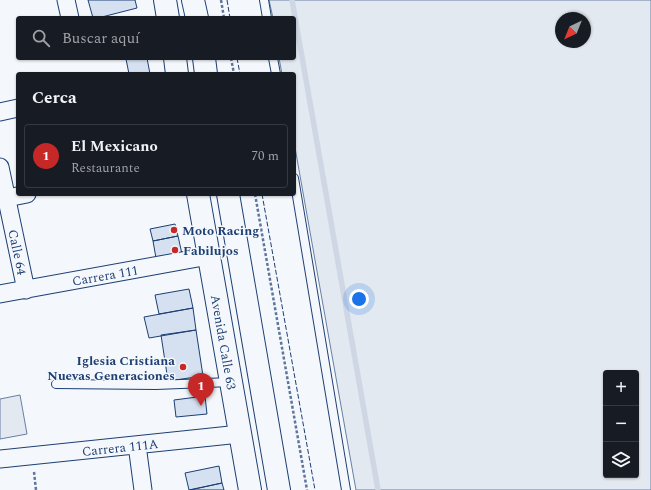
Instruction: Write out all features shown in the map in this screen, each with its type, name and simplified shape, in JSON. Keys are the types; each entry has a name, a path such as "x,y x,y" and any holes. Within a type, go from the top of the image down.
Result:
{"main road":[{"path":"164,0 168,16"},
{"path":"194,0 197,16"},
{"path":"175,60 178,72"},
{"path":"204,60 206,72"},
{"name":"Avenida Calle 63","path":"198,196 250,490"},
{"path":"228,196 279,490"}],"street":[{"path":"66,0 70,16"},
{"path":"0,112 16,108"},
{"name":"Calle 64","path":"0,167 26,290"},
{"path":"6,198 16,196"},
{"name":"Carrera 111","path":"0,294 209,256"},
{"name":"Carrera 111A","path":"0,459 240,434"},
{"path":"137,445 143,490"}],"lane":[{"path":"264,0 267,16"},
{"path":"274,60 276,72"},
{"path":"296,190 346,490"},
{"path":"56,384 156,385 232,382"}],"path":[{"path":"221,0 224,16"},
{"path":"231,60 234,72"},
{"path":"256,196 307,490"}],"shaded area":[{"path":"269,0 651,0 651,490 356,490 296,153 296,72 282,72 279,60 296,60 296,16 273,16"},
{"path":"20,395 27,434 0,439 0,399"}],"building":[{"path":"88,0 135,0 137,8 106,16 92,16"},
{"path":"126,60 147,60 150,72 129,72"},
{"path":"175,224 178,236 153,241 150,229"},
{"path":"178,236 182,254 156,258 153,241"},
{"path":"189,289 193,308 159,314 155,295"},
{"path":"193,308 196,330 149,338 144,317"},
{"path":"196,330 203,376 168,381 161,335"},
{"path":"205,396 207,414 176,417 174,400"},
{"path":"219,466 222,483 189,490 185,473"},
{"path":"222,483 224,490 190,490"}],"waterway":[{"path":"292,0 295,16"},
{"path":"296,23 378,490"}],"fence":[{"path":"227,0 230,16"},
{"path":"237,60 240,72"},
{"path":"262,196 315,490"}],"place":[{"name":"Moto Racing","path":"174,230"},
{"name":"Fabilujos","path":"175,250"},
{"name":"Iglesia Cristiana Nuevas Generaciones","path":"183,367"},
{"name":"El Mexicano","path":"201,406"}]}
